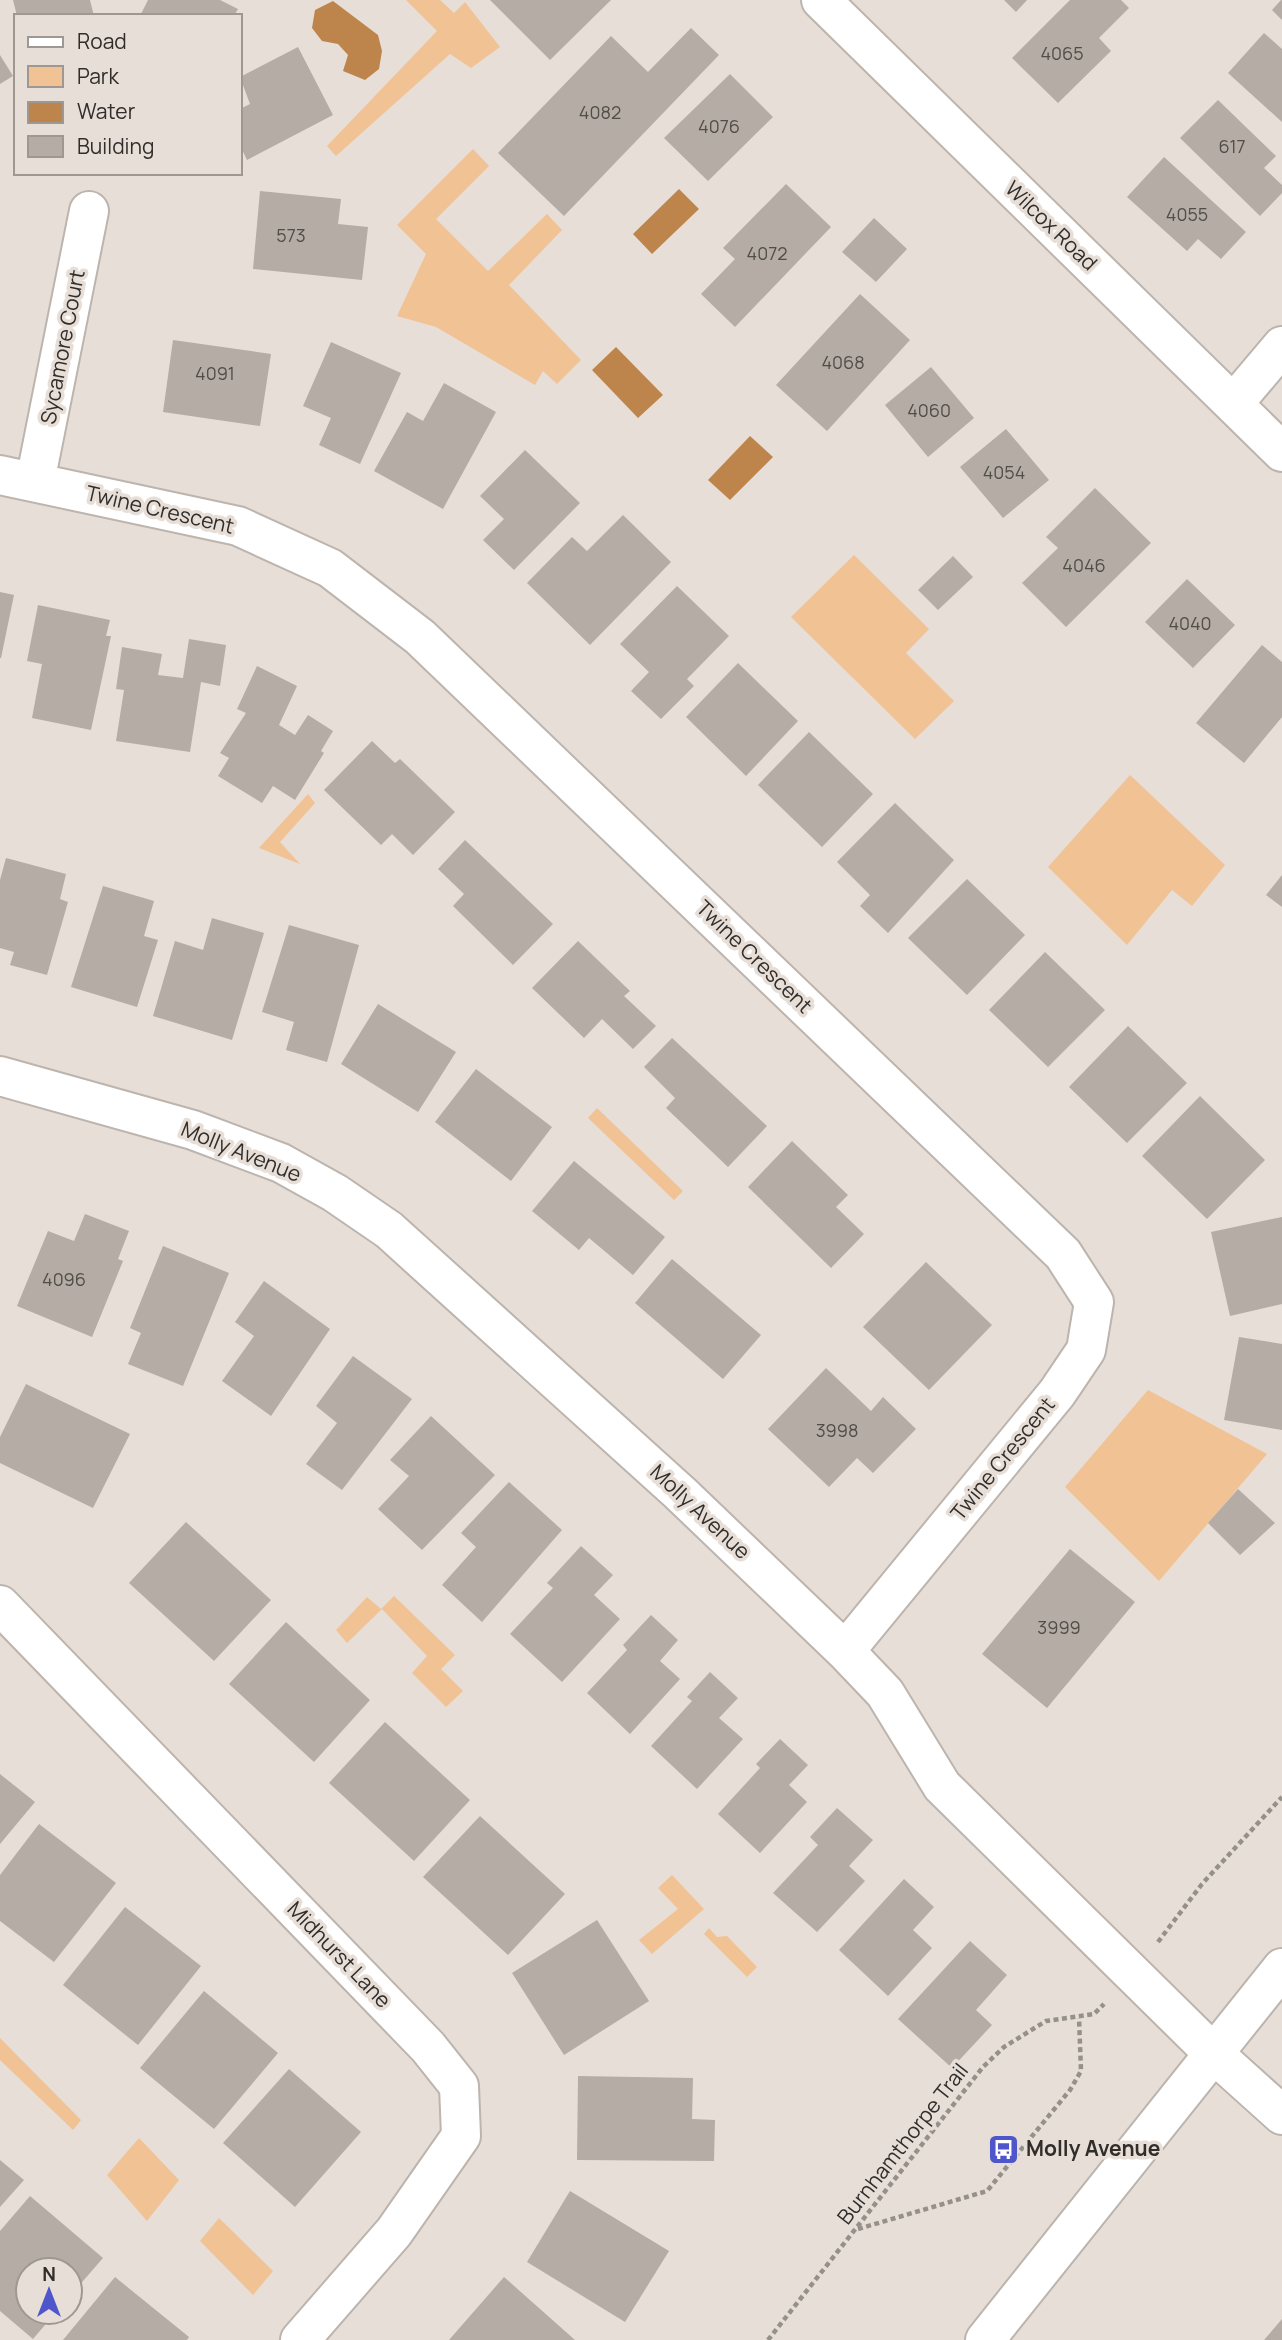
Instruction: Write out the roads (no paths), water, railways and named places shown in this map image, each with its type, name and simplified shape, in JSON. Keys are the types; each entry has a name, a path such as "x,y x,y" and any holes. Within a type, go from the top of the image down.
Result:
{"street":[{"name":"Wilcox Road","path":"821,0 1282,452"},
{"name":"Sycamore Court","path":"18,478 89,211"},
{"path":"1233,404 1282,346"},
{"name":"Twine Crescent","path":"18,478 238,526 330,568 420,637 1063,1254 1094,1302 1086,1350 1058,1393 845,1651"},
{"name":"Molly Avenue","path":"0,1076 193,1130 281,1163 335,1193 390,1230 680,1493 845,1651 885,1693 942,1786 1213,2053 1282,2115"},
{"name":"Midhurst Lane","path":"0,1605 428,2046 459,2085 461,2136 394,2232 300,2340"},
{"path":"985,2340 1282,1968"}],"water":[{"path":"333,1 378,35 382,51 379,69 365,80 343,71 348,55 338,44 322,41 312,28 315,10"},
{"path":"679,189 699,209 652,254 633,234"},
{"path":"616,347 663,395 638,418 592,370"},
{"path":"750,436 773,457 730,500 708,480"}],"place":[{"name":"Molly Avenue","path":"1003,2149"}]}
